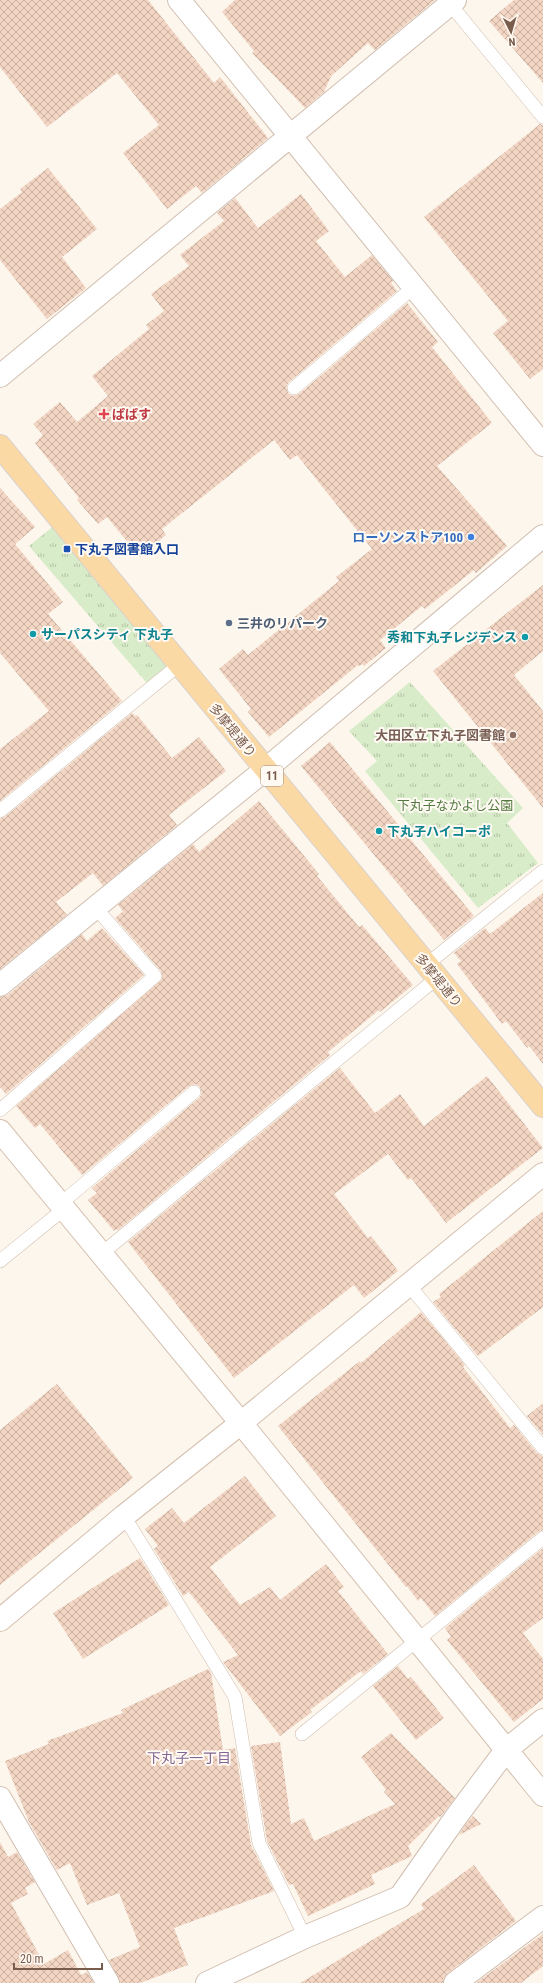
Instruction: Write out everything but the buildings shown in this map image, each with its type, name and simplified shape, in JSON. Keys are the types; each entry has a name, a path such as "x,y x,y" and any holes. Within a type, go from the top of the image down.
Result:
{"main road":[{"name":"多摩堤通り","path":"0,446 543,1106"}],"street":[{"path":"179,0 543,445"},
{"path":"0,376 452,2"},
{"path":"0,984 266,769 543,536"},
{"path":"0,1131 241,1422 543,1795"},
{"path":"0,1620 124,1516 543,1174"},
{"path":"207,1983 305,1937 400,1897 506,1750 543,1720"},
{"path":"0,1798 108,1983"},
{"path":"455,1983 543,1918"}],"lane":[{"path":"452,2 543,117"},
{"path":"294,388 414,287"},
{"path":"0,811 180,664"},
{"path":"101,1254 432,972 543,871"},
{"path":"0,1110 155,976 95,907"},
{"path":"0,1261 194,1092"},
{"path":"408,1284 543,1448"},
{"path":"124,1516 235,1697 259,1843 305,1937"},
{"path":"302,1734 543,1538"}],"green space":[{"path":"61,520 180,664 151,688 29,546"},
{"name":"下丸子なかよし公園","path":"410,682 523,808 507,823 538,863 478,908 365,771 377,761 349,731"}],"place":[{"name":"ぱぱす","path":"104,414"},
{"name":"ローソンストア100","path":"471,537"},
{"name":"下丸子図書館入口","path":"67,549"},
{"name":"三井のリパーク","path":"229,623"},
{"name":"サーパスシティ 下丸子","path":"33,634"},
{"name":"秀和下丸子レジデンス","path":"525,637"},
{"name":"大田区立下丸子図書館","path":"513,735"},
{"name":"下丸子ハイコーポ","path":"379,831"}],"district":[{"name":"下丸子一丁目","path":"189,1758"}]}
